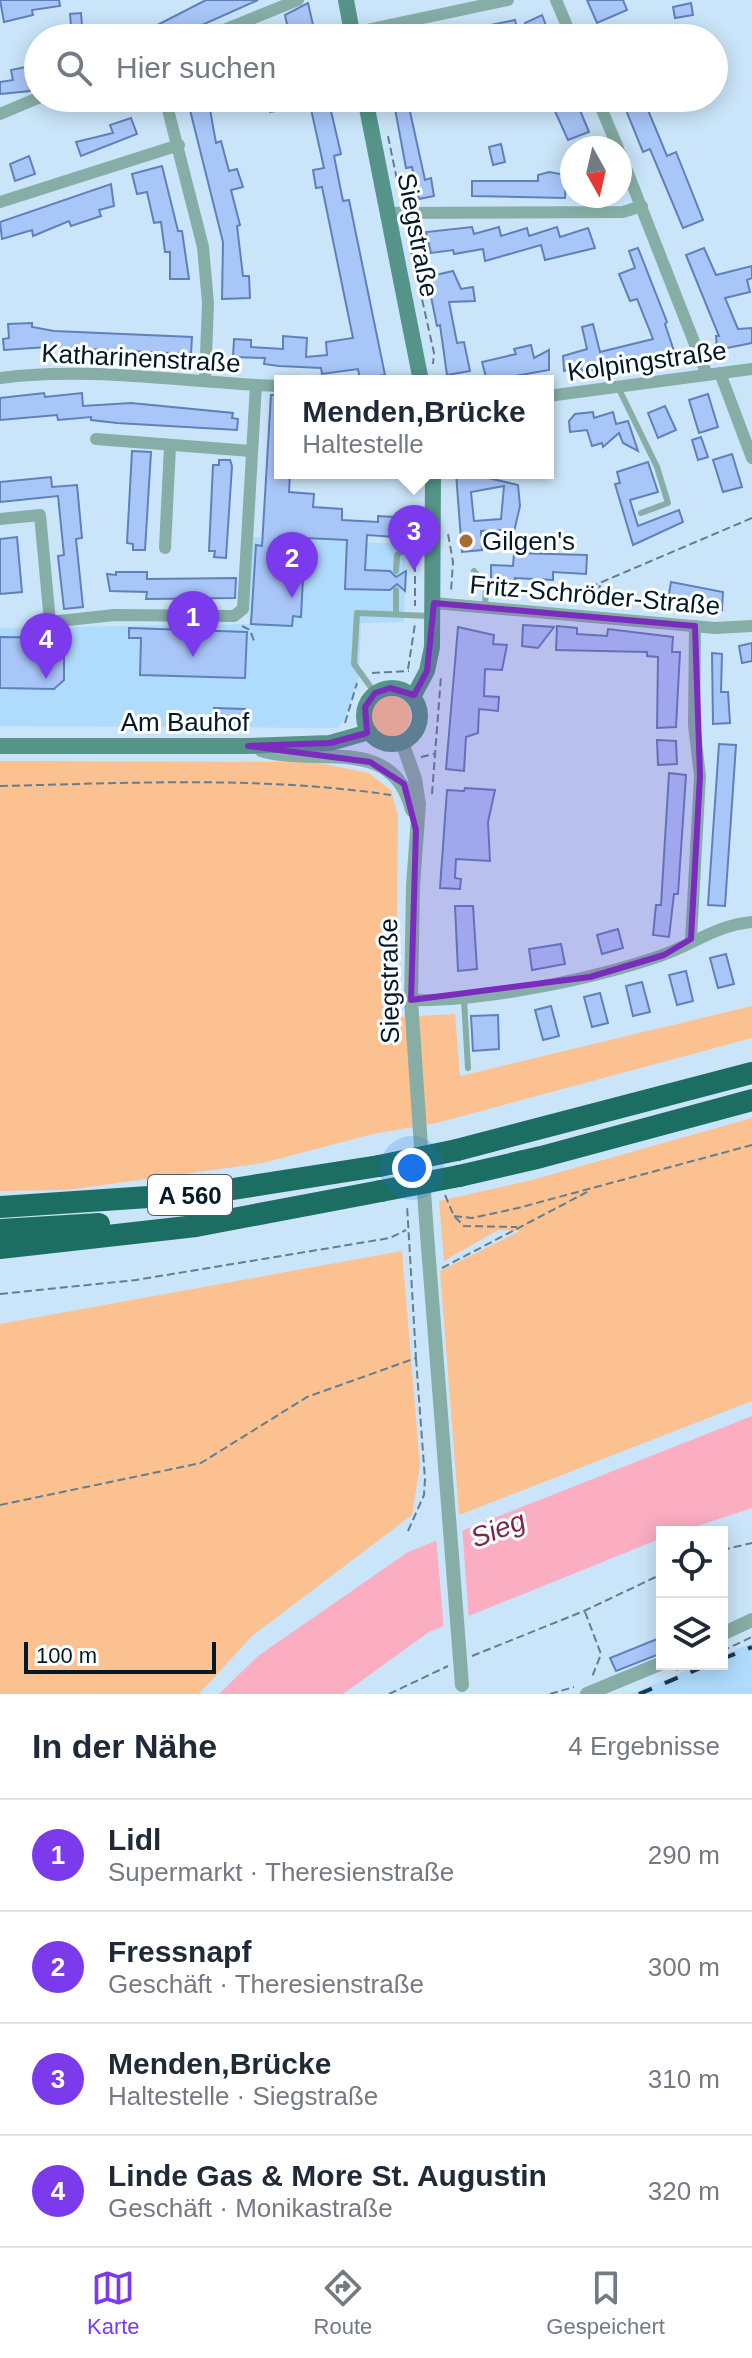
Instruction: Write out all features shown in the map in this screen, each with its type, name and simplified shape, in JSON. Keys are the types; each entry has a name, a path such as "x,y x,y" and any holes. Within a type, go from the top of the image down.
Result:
{"highway":[{"name":"A 560","path":"0,1207 208,1193 379,1166 457,1150 752,1073"},
{"name":"A 560","path":"0,1230 145,1222 292,1208 459,1176 752,1100"},
{"path":"0,1248 152,1232 292,1208"}],"main road":[{"path":"346,0 350,24"},
{"name":"Siegstraße","path":"369,112 396,212 427,375"},
{"path":"413,697 427,671 434,610 433,479"},
{"path":"390,688 413,697 418,704 419,722 410,737 402,742 384,743 369,732 365,707 375,693 390,688"},
{"name":"Am Bauhof","path":"0,746 248,746 349,739 369,732"}],"street":[{"path":"239,24 298,0"},
{"path":"404,24 508,0"},
{"path":"556,0 566,24"},
{"path":"0,114 24,104"},
{"path":"169,112 203,247 208,303 205,381"},
{"path":"603,112 613,136"},
{"path":"0,202 179,145"},
{"path":"632,182 752,458"},
{"path":"396,212 623,212 642,206"},
{"name":"Kolpingstraße","path":"554,395 752,369"},
{"name":"Katharinenstraße","path":"0,378 42,372 104,373 274,386"},
{"path":"0,519 40,515 50,622 114,615 234,616 243,609 256,385"},
{"path":"96,439 251,451"},
{"path":"165,548 170,446"},
{"name":"Fritz-Schröder-Straße","path":"434,610 485,607 731,629 752,626"},
{"path":"691,939 700,776 694,725 695,626"},
{"name":"Siegstraße","path":"402,742 415,779 419,804 411,1000 462,1689"},
{"path":"248,746 266,752 344,758 387,768 404,784 416,830"},
{"path":"411,1000 464,996 590,977 664,955 691,939 734,924 752,922"},
{"path":"728,1631 752,1620"},
{"path":"585,1688 618,1688 656,1666"}],"lane":[{"path":"618,387 657,467 668,503 641,513"},
{"path":"396,571 397,555 418,536 435,533"},
{"path":"474,571 486,586 485,607"},
{"path":"396,590 396,613"},
{"path":"375,693 354,664 357,613 415,615 434,610"},
{"path":"464,996 468,1068"}],"path":[{"path":"387,129 396,212 434,353 427,375"},
{"path":"590,587 752,518"},
{"path":"596,616 600,582"},
{"path":"243,609 242,629 250,630 254,641"},
{"path":"349,739 345,724 357,681 374,671 407,670 415,637 415,615"},
{"path":"432,805 439,692"},
{"path":"0,786 162,782 309,785 401,797"},
{"path":"454,1216 472,1218 752,1145"},
{"path":"436,1271 595,1188"},
{"path":"464,1226 517,1227"},
{"path":"0,1294 223,1266 390,1238 407,1230 425,1479 424,1495 408,1531"},
{"path":"409,1285 423,1278"},
{"path":"0,1505 201,1463 307,1397 416,1358"},
{"path":"728,1549 752,1543"},
{"path":"472,1656 584,1611 656,1577"},
{"path":"550,1694 585,1688 601,1654 584,1611"},
{"path":"728,1648 752,1637"},
{"path":"389,1694 459,1662"}],"highlighted area":[{"path":"434,603 695,626 700,776 691,939 664,955 590,977 411,1000 416,830 404,784 370,762 248,746 330,743 367,733 365,707 375,693 390,688 414,695 427,671"}],"shaded area":[{"path":"253,537 406,544 404,622 361,623 359,677 344,720 337,728 0,726 0,628 249,624"},
{"path":"391,696 405,702 411,716 405,730 391,736 377,730 371,716 377,702"},
{"path":"0,761 314,762 369,773 391,790 398,815 396,1017 455,1014 460,1076 752,1006 752,1038 437,1123 373,1134 263,1163 67,1190 0,1191"},
{"path":"752,1118 752,1401 459,1515 440,1271 520,1231 498,1230 444,1261 439,1201 532,1180"},
{"path":"402,1251 420,1466 412,1515 252,1636 199,1694 0,1694 0,1324"},
{"path":"752,1643 752,1694 631,1694 688,1670 728,1670 728,1653"}],"water":[{"name":"Sieg","path":"752,1416 752,1508 697,1526 656,1526 656,1540 429,1632 343,1694 219,1694 258,1656 408,1552"}],"pier":[{"path":"462,1526 469,1620 444,1630 436,1536"}],"building":[{"path":"0,0 59,0 60,6 32,10 33,15 4,22"},
{"path":"206,0 258,0 204,24 159,24"},
{"path":"587,0 623,0 627,10 597,23"},
{"path":"308,3 313,24 287,24 285,15"},
{"path":"691,3 693,15 675,18 673,7"},
{"path":"81,13 82,24 71,24 70,14"},
{"path":"542,15 545,24 525,24"},
{"path":"515,20 516,24 495,24"},
{"path":"24,67 24,92 0,94 0,82 13,80 11,70"},
{"path":"190,112 210,112 216,143 221,141 229,171 237,169 243,187 231,190 240,225 237,226 243,276 249,276 250,298 222,299 223,242"},
{"path":"312,112 331,112 341,154 334,156 343,201 349,200 385,375 359,375 358,369 322,374 321,368 279,366 264,364 265,358 233,357 234,339 251,340 251,347 283,349 283,336 307,338 306,357 327,355 326,342 353,338 322,187 316,188 313,170 324,168"},
{"path":"396,112 410,112 425,180 431,178 434,196 419,199 412,167 406,168"},
{"path":"555,112 581,112 589,132 566,136"},
{"path":"627,112 649,112 667,156 676,152 703,220 683,228 650,149 643,152"},
{"path":"131,118 137,134 81,156 76,142 113,133 110,125"},
{"path":"501,144 505,162 493,165 489,147"},
{"path":"29,156 35,174 15,181 10,164"},
{"path":"162,166 178,231 182,231 189,279 170,279 170,252 165,252 161,222 154,223 147,192 137,194 132,174"},
{"path":"549,172 560,174 560,198 472,196 472,181 538,181 538,175"},
{"path":"111,184 114,206 99,210 101,216 71,226 69,221 33,236 32,230 2,239 0,222"},
{"path":"472,227 474,234 499,227 501,236 527,228 529,236 557,227 560,237 588,228 595,248 545,260 541,245 485,261 483,249 454,254 453,250 431,253 426,232"},
{"path":"638,248 667,322 665,324 674,351 582,372 580,366 564,371 563,356 587,349 582,327 593,324 600,352 653,339 637,299 630,301 619,274 635,268 629,251"},
{"path":"704,248 716,275 752,266 752,278 747,280 750,292 725,298 738,329 752,328 752,343 717,350 716,336 719,336 686,255"},
{"path":"453,271 461,289 473,287 475,301 449,302 457,343 464,342 470,371 447,375 440,325 437,326 427,277"},
{"path":"32,323 32,327 54,331 192,337 191,354 47,347 4,350 3,339 9,338 8,324"},
{"path":"531,345 534,358 549,350 549,370 521,375 485,375 482,362 516,354 514,349"},
{"path":"44,393 45,397 82,393 83,406 131,403 233,413 232,418 238,419 237,430 117,423 91,420 91,417 58,420 57,415 0,420 0,398"},
{"path":"708,394 718,427 699,433 689,400"},
{"path":"271,395 274,395 274,479 290,479 289,492 314,494 313,507 342,509 342,520 378,522 378,516 396,517 395,537 367,535 365,570 390,571 396,577 406,571 405,591 397,584 390,590 345,589 347,540 305,538 301,617 293,616 292,626 251,624 256,545 262,546"},
{"path":"665,406 676,430 658,438 648,413"},
{"path":"593,412 594,418 613,412 616,424 628,421 638,451 623,443 619,433 603,447 602,443 592,446 587,430 570,432 569,421 575,414"},
{"path":"701,437 708,457 698,460 692,440"},
{"path":"132,451 151,452 145,550 133,550 133,544 127,543"},
{"path":"732,454 742,487 723,492 713,460"},
{"path":"219,460 230,460 232,466 226,558 214,557 215,551 209,551 213,465 219,465"},
{"path":"648,462 658,492 630,500 638,526 679,510 683,522 633,545 615,484 620,483 617,472"},
{"path":"51,477 52,487 77,485 82,538 76,539 83,607 64,609 58,556 64,555 58,496 0,502 0,482"},
{"path":"456,479 492,479 518,485 520,506 513,536 504,535 503,530 481,531 482,550 462,552","holes":["504,486 501,519 474,521 471,492"]},
{"path":"17,537 22,592 0,594 0,539"},
{"path":"514,553 587,555 586,574 553,572 553,580 515,578 515,583 491,582 491,565 513,566"},
{"path":"116,572 147,572 147,579 236,578 235,598 146,599 147,592 110,591 107,574 116,575"},
{"path":"671,582 723,592 722,610 668,600"},
{"path":"523,625 554,627 538,648 522,646"},
{"path":"557,626 577,628 577,634 607,636 608,629 673,637 672,652 680,652 676,727 657,728 658,657 647,656 647,652 556,650"},
{"path":"458,627 494,635 493,644 507,645 502,670 485,669 484,696 499,697 498,711 479,709 478,733 466,737 464,771 446,769"},
{"path":"129,628 247,632 245,678 140,675 141,638 129,638"},
{"path":"0,637 64,638 64,680 54,689 0,688"},
{"path":"752,643 752,661 742,663 739,646"},
{"path":"712,653 722,654 721,692 728,692 730,723 713,724"},
{"path":"214,708 245,709 245,719 214,718"},
{"path":"657,740 676,741 677,764 658,765"},
{"path":"719,744 736,745 725,906 708,905"},
{"path":"669,773 686,775 678,894 674,894 669,937 653,935 656,905 661,905"},
{"path":"465,788 495,790 488,822 490,861 456,859 455,878 461,879 460,889 440,888 447,790 464,791"},
{"path":"455,906 473,906 477,969 458,971"},
{"path":"618,929 623,948 602,954 597,935"},
{"path":"561,944 565,964 532,970 529,949"},
{"path":"726,954 734,984 718,988 710,958"},
{"path":"686,971 693,1001 677,1005 669,975"},
{"path":"642,982 650,1012 633,1016 626,986"},
{"path":"600,993 608,1023 592,1027 584,997"},
{"path":"551,1006 559,1036 543,1040 535,1010"},
{"path":"498,1015 499,1049 473,1051 471,1016"},
{"path":"656,1639 656,1655 616,1671 610,1658"}],"railway":[{"path":"728,1657 752,1647"},
{"path":"639,1694 696,1670"}],"place":[{"name":"Gilgen's","path":"466,541"},
{"name":"Menden,Brücke","path":"414,571"},
{"name":"Fressnapf","path":"292,598"},
{"name":"Lidl","path":"193,657"},
{"name":"Linde Gas & More St. Augustin","path":"46,679"}]}
